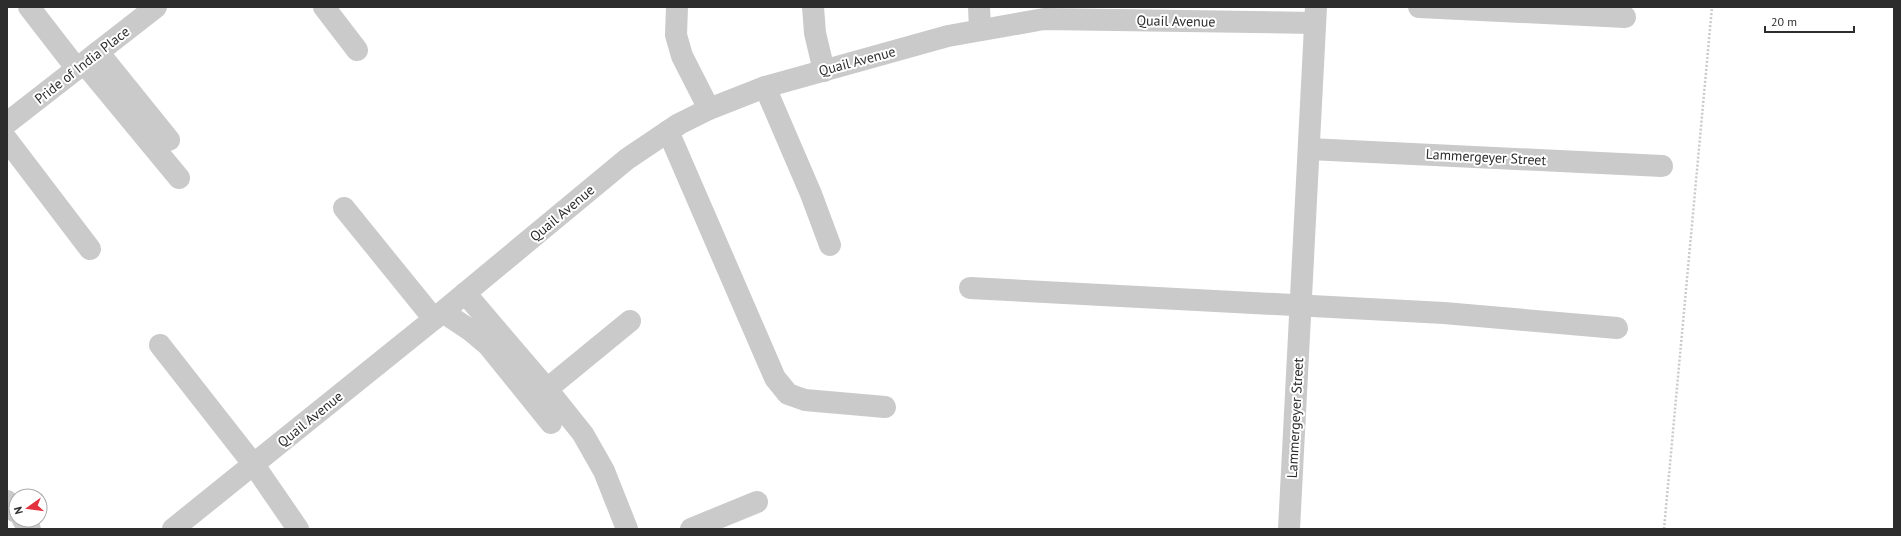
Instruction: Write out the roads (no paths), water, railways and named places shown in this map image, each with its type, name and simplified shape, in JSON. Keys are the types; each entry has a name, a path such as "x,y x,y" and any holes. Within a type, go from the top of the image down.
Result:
{"street":[{"path":"29,7 169,140"},
{"name":"Pride of India Place","path":"7,123 156,7"},
{"path":"324,7 358,50"},
{"path":"677,7 676,35 682,56 709,109"},
{"path":"813,7 815,33 824,71"},
{"path":"979,7 980,29"},
{"path":"1419,7 1625,17"},
{"name":"Quail Avenue","path":"173,529 438,316 628,158 668,132 709,109 765,87 980,29 1044,19 1160,14 1315,15"},
{"name":"Lammergeyer Street","path":"1289,529 1315,15"},
{"path":"86,61 179,178"},
{"path":"765,87 811,194 830,245"},
{"path":"668,132 775,378 788,394 805,400 885,407"},
{"path":"7,140 90,249"},
{"name":"Lammergeyer Street","path":"1309,149 1662,166"},
{"path":"344,208 438,316 470,330 488,346 551,423"},
{"path":"970,288 1301,307 1444,313 1617,328"},
{"path":"465,293 547,389 583,434 604,471 627,529"},
{"path":"547,389 630,321"},
{"path":"160,345 254,465 298,529"},
{"path":"692,529 757,502"}]}
